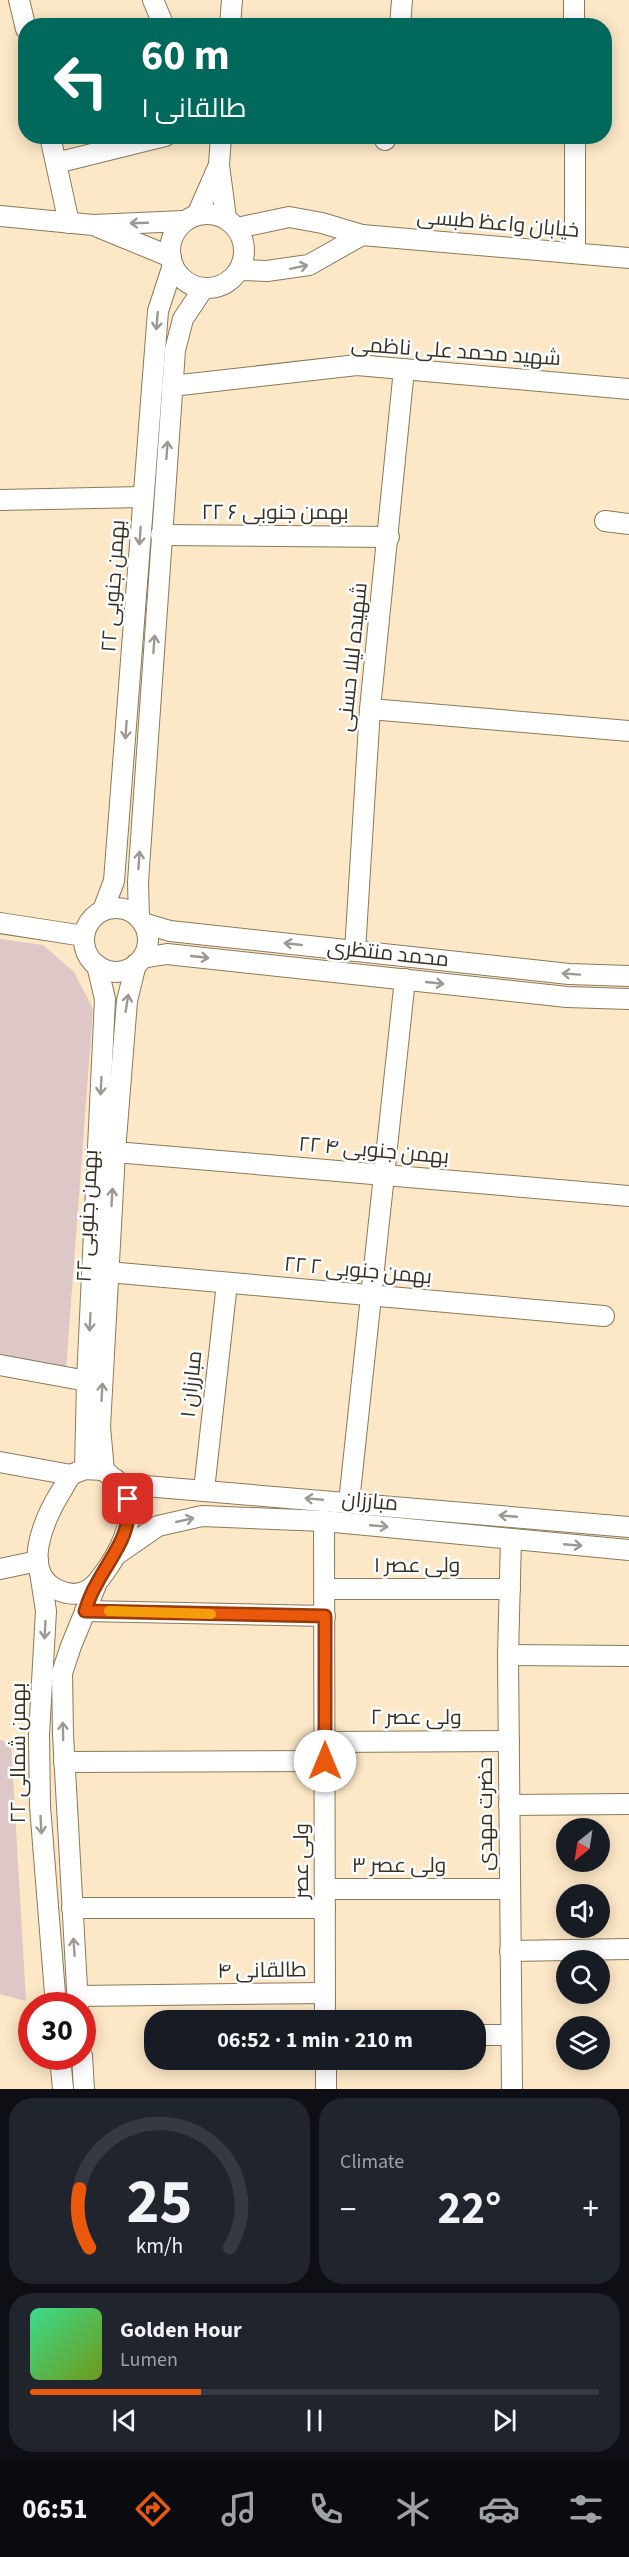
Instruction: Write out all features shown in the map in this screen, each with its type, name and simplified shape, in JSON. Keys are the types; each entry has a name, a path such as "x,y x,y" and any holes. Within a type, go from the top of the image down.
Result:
{"street":[{"path":"19,0 23,18"},
{"path":"153,0 161,18"},
{"path":"231,18 232,0"},
{"path":"401,18 402,0"},
{"path":"574,0 574,18"},
{"path":"52,144 69,223"},
{"path":"56,163 133,144"},
{"path":"219,165 191,218 174,233 170,247 172,261 178,274 189,284 203,289 218,287 231,281 240,270 245,256 244,241 231,223 219,165 220,144"},
{"path":"575,144 575,253"},
{"path":"0,216 93,225 191,218 212,214 231,223"},
{"name":"خیابان واعظ طبسی","path":"231,223 289,217 322,223 362,235 629,258"},
{"path":"93,225 172,261"},
{"path":"240,270 267,271 309,265 362,235"},
{"name":"۲۲ بهمن جنوبی","path":"103,910 114,881 158,311 172,261"},
{"name":"۲۲ بهمن جنوبی","path":"141,921 138,882 175,350 183,319 203,289"},
{"name":"شهید محمد علی ناظمی","path":"172,386 357,365 629,389"},
{"name":"شهیده لیلا حسنی","path":"355,951 370,710 404,369"},
{"path":"0,500 143,497"},
{"path":"605,521 629,524"},
{"name":"۲۲ بهمن جنوبی ۶","path":"161,535 389,537"},
{"path":"130,669 152,670"},
{"path":"370,710 629,731"},
{"path":"119,908 127,910 141,921 148,943 139,961 129,969 112,971 97,965 87,952 84,936 90,921 103,910 119,908"},
{"name":"محمد منتظری","path":"141,921 170,931 569,974 629,976"},
{"path":"0,923 84,936"},
{"name":"محمد منتظری","path":"139,961 167,954 567,997 629,999"},
{"name":"۲۲ بهمن جنوبی","path":"87,1472 100,1427 115,1152 127,1001 139,961"},
{"name":"۲۲ بهمن جنوبی","path":"87,1472 87,1381 105,999 97,965"},
{"path":"350,1502 405,979"},
{"name":"۲۲ بهمن جنوبی ۴","path":"115,1152 629,1196"},
{"name":"۲۲ بهمن جنوبی ۲","path":"108,1272 604,1316"},
{"name":"مبارزان ۱","path":"204,1490 226,1282"},
{"path":"0,1365 87,1381"},
{"path":"0,1462 87,1472 122,1485 128,1499 129,1521 116,1555 96,1585 63,1673 64,1762 77,1992"},
{"path":"87,1472 48,1514 40,1537 39,1566 45,1582 64,1593 75,1594 96,1585"},
{"name":"مبارزان","path":"122,1485 350,1502 629,1527"},
{"name":"مبارزان","path":"116,1555 158,1526 202,1516 324,1521 629,1550"},
{"name":"ولی عصر","path":"324,1521 325,2010"},
{"name":"حضرت مهدی","path":"511,1539 508,1655 512,2089"},
{"path":"0,1569 39,1566"},
{"name":"۲۲ بهمن شمالی","path":"39,1566 45,1611 39,1735 40,1806 55,1992"},
{"name":"ولی عصر ۱","path":"325,1589 510,1589"},
{"path":"85,1611 325,1616"},
{"path":"508,1655 629,1656"},
{"name":"ولی عصر ۲","path":"64,1762 195,1761 509,1741"},
{"path":"509,1805 629,1804"},
{"name":"ولی عصر ۳","path":"72,1908 202,1908 325,1898 510,1889"},
{"path":"510,1951 629,1949"},
{"name":"طالقانی ۴","path":"96,2000 200,1995 325,1993"},
{"path":"486,2035 511,2035"},
{"path":"61,2070 63,2089"},
{"path":"83,2070 84,2089"},
{"path":"326,2070 326,2089"}],"shaded area":[{"path":"0,939 43,945 74,972 93,1009 65,1382 0,1369"},
{"path":"0,1740 11,1743 25,1992 18,1992 18,1999 0,1994"}],"slow traffic":[{"path":"109,1611 211,1614"}],"route":[{"path":"128,1499 129,1521 116,1555 96,1585 85,1611 325,1616 325,1761"}]}
